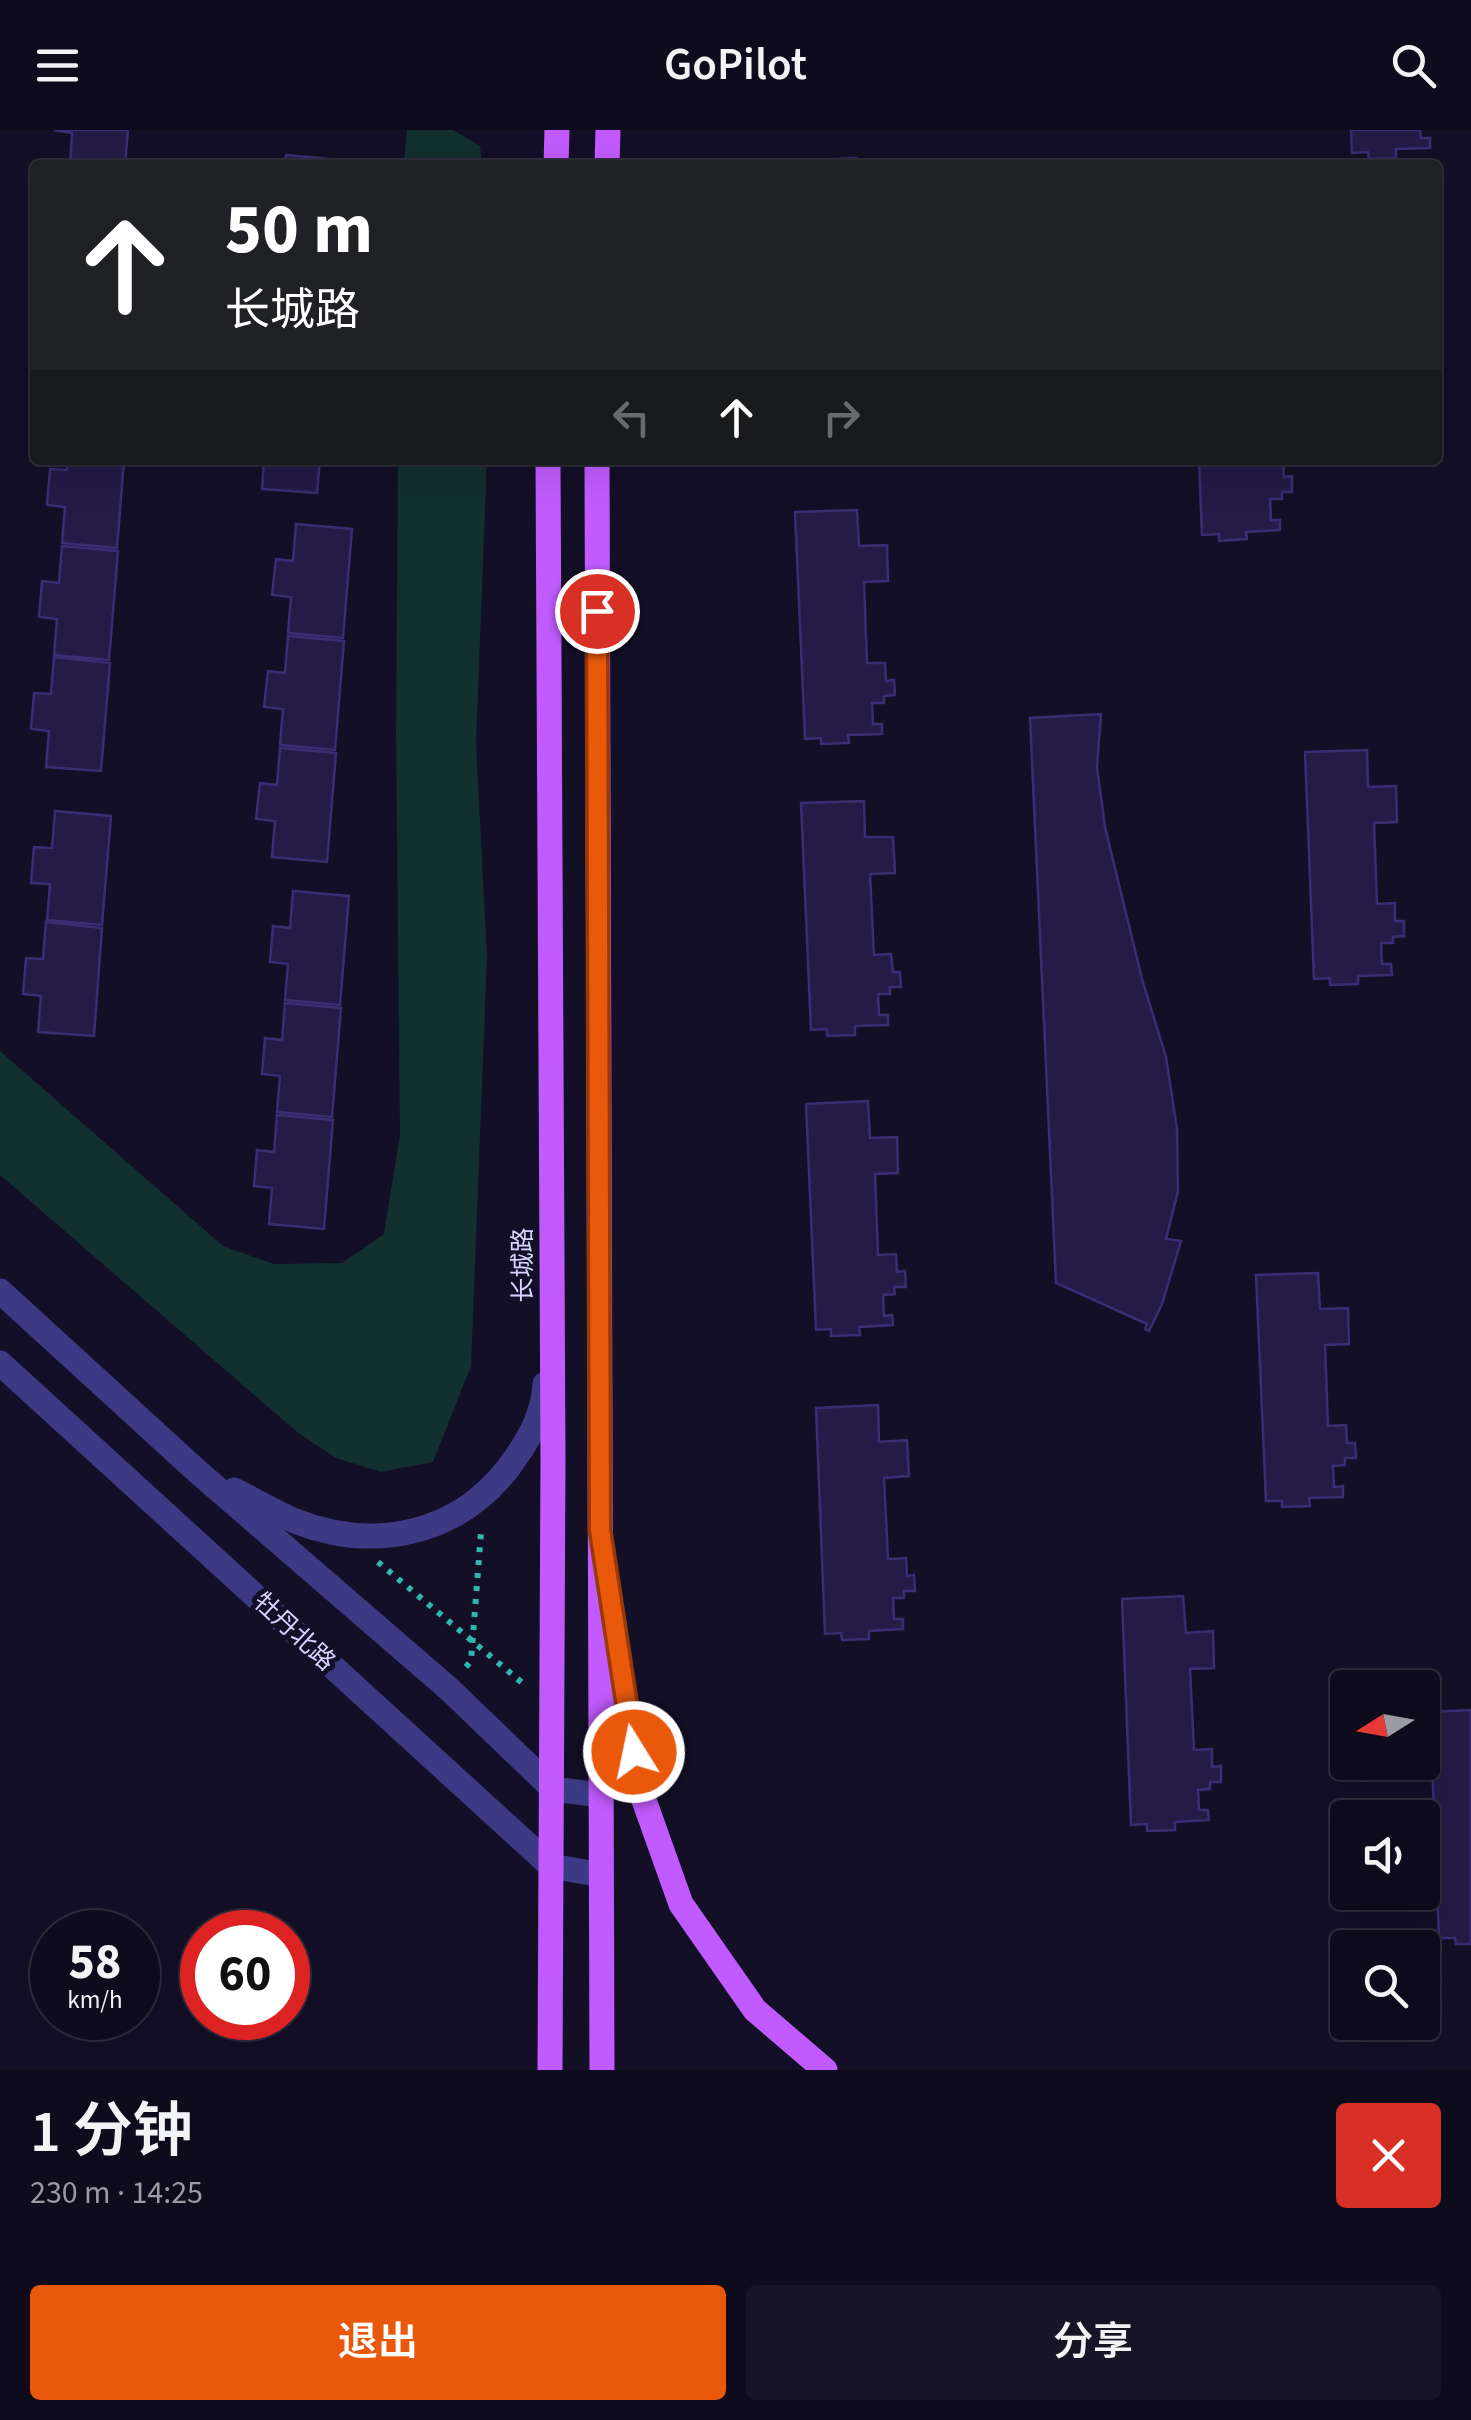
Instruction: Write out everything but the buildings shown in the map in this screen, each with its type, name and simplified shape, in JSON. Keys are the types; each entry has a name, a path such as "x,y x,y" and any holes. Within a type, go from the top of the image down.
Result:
{"main road":[{"path":"556,160 557,130"},
{"path":"607,160 608,130"},
{"name":"长城路","path":"548,465 553,1710 550,2070"},
{"path":"596,465 602,2070"},
{"path":"600,1530 640,1790 681,1904 755,2010 824,2070"}],"street":[{"path":"0,1291 198,1472 449,1689 553,1789 601,1795"},
{"path":"198,1472 297,1521 342,1533 394,1536 438,1525 483,1496 527,1442 544,1406 552,1294"},
{"name":"牡丹北路","path":"0,1363 551,1866"},
{"path":"551,1866 602,1875"}],"path":[{"path":"449,1689 471,1660 483,1496"},
{"path":"342,1533 553,1710"}],"green space":[{"path":"407,130 453,130 480,146 481,160 404,160"},
{"path":"398,465 487,465 476,743 487,957 471,1366 433,1462 381,1472 336,1458 297,1432 0,1175 0,1051 223,1246 274,1264 342,1263 384,1234 400,1135"}],"route":[{"path":"597,611 600,1530 634,1752"}]}
